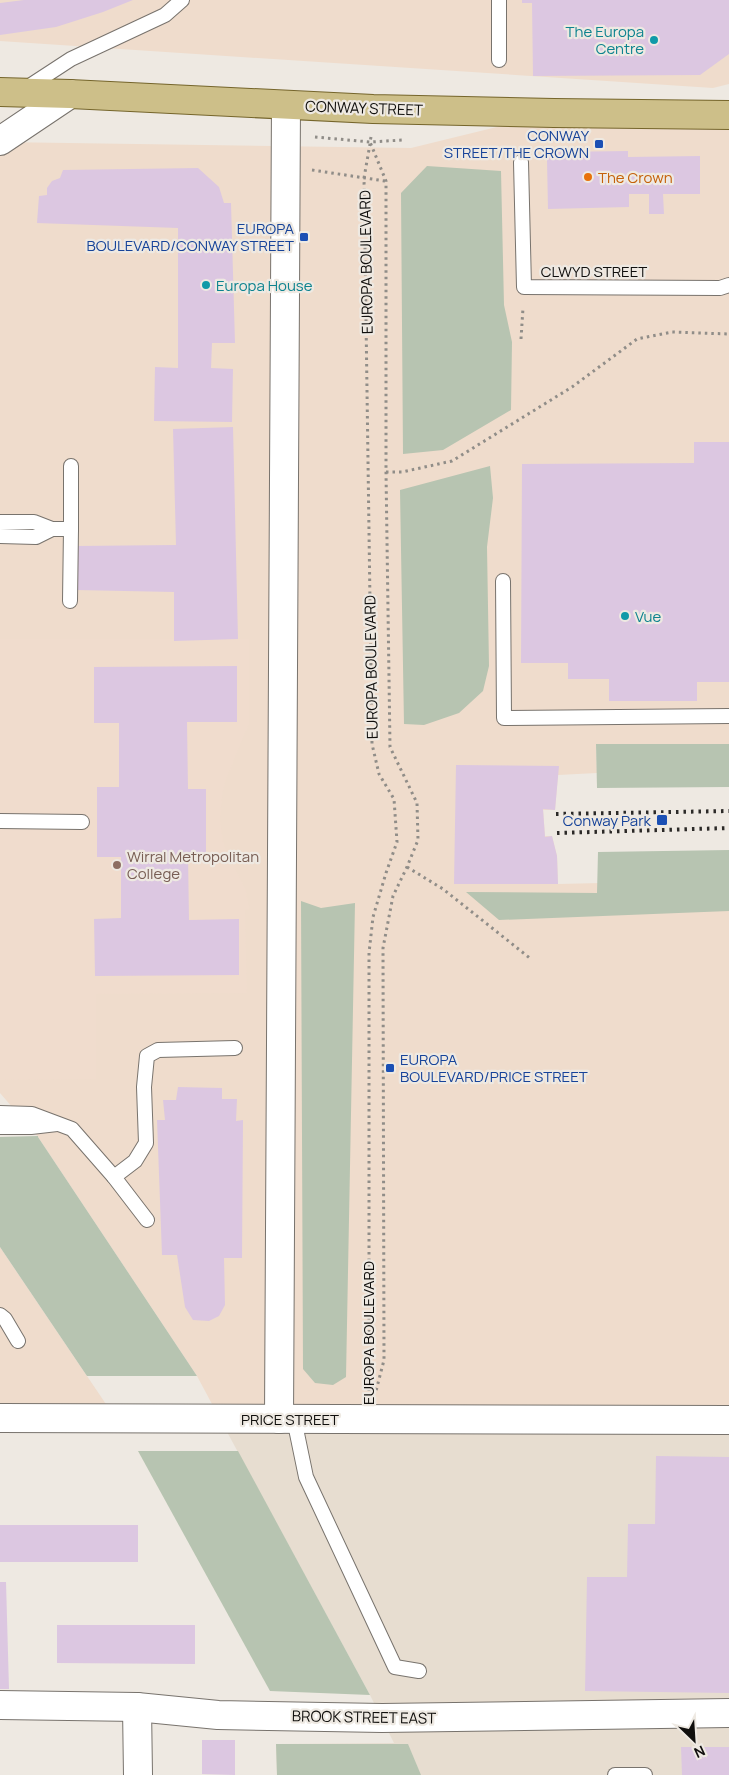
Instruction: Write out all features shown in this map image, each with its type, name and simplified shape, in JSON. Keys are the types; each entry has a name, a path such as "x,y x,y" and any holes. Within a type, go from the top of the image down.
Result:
{"main road":[{"name":"CONWAY STREET","path":"10,92 373,109 729,115"}],"street":[{"path":"0,142 70,94"},
{"path":"286,105 286,1419"},
{"name":"PRICE STREET","path":"0,1418 729,1420"},
{"name":"BROOK STREET EAST","path":"0,1705 137,1707 218,1715 382,1718 729,1713"},
{"path":"137,1707 138,1775"}],"lane":[{"path":"10,92 71,59 165,15 182,0"},
{"path":"499,0 499,60"},
{"name":"CLWYD STREET","path":"521,162 524,287 720,288 729,285"},
{"path":"70,600 72,466"},
{"path":"0,522 34,522 52,529 71,529"},
{"path":"0,536 36,537 52,529"},
{"path":"503,581 504,718 729,716"},
{"path":"0,822 82,822"},
{"path":"114,1177 134,1161 146,1143 144,1087 147,1056 158,1050 235,1048"},
{"path":"0,1113 32,1114 72,1129 114,1177 147,1220"},
{"path":"0,1127 32,1127 62,1124"},
{"path":"0,1315 5,1319 18,1341"},
{"path":"286,1419 306,1477 395,1667 419,1672"},
{"path":"615,1775 646,1775"}],"path":[{"name":"EUROPA BOULEVARD","path":"369,1419 369,953 373,917 397,842 394,798 379,774 372,744 364,178 373,109"},
{"name":"EUROPA BOULEVARD","path":"369,1419 384,1360 382,948 393,896 418,840 417,803 390,747 386,472 386,181 370,142"},
{"path":"285,166 386,181"},
{"path":"521,339 524,287"},
{"path":"386,472 402,472 452,460 572,387 637,338 672,332 729,334"},
{"path":"407,867 443,889 531,959"}],"shaded area":[{"path":"0,0 729,0 729,84 713,88 0,41"},
{"path":"554,113 729,115 729,744 596,744 597,773 558,775 555,810 543,810 545,836 552,836 557,856 558,884 729,880 729,1420 220,1419 197,1376 38,1137 0,1093 0,142 411,148"},
{"name":"Wirral Metropolitan College","path":"0,639 249,639 249,724 226,780 220,816 223,842 245,888 250,909 245,910 247,993 96,994 96,1079 0,1080"},
{"path":"0,1247 116,1419 0,1418"},
{"path":"220,1419 729,1420 729,1775 277,1775 276,1744 394,1743 370,1695"}],"green space":[{"path":"427,166 501,171 504,305 512,342 511,410 443,450 403,454 401,193"},
{"path":"490,466 493,498 487,547 489,666 483,691 459,713 424,725 404,724 400,490"},
{"path":"596,744 729,744 729,787 597,788"},
{"path":"729,850 729,911 499,920 466,892 597,893 598,852"},
{"path":"301,901 321,908 355,903 346,1377 333,1385 315,1383 303,1369"},
{"path":"38,1136 197,1376 87,1376 0,1247 0,1137"},
{"path":"138,1451 238,1451 370,1695 270,1691"},
{"path":"276,1744 408,1744 421,1775 277,1775"}],"building":[{"path":"24,0 133,0 56,27 0,35 0,3"},
{"name":"The Europa Centre","path":"522,0 729,0 729,54 700,75 533,76 532,3 522,3"},
{"name":"The Crown","path":"628,151 628,157 700,156 700,194 663,194 664,214 649,214 649,194 629,194 629,207 548,209 547,160 554,152"},
{"name":"Europa House","path":"198,168 219,187 224,203 231,203 235,343 212,343 211,368 233,369 232,422 154,421 155,367 178,368 178,228 37,223 39,196 47,195 47,188 52,181 60,178 63,170"},
{"path":"233,427 238,639 174,641 174,592 76,590 76,546 176,545 173,429"},
{"name":"Vue","path":"694,442 729,442 729,682 697,682 697,701 609,701 609,679 568,679 568,663 521,663 522,464 694,463"},
{"name":"Wirral Metropolitan College","path":"237,666 237,722 187,722 188,789 206,789 206,853 188,854 189,920 239,919 239,975 95,976 94,919 121,918 121,857 97,857 97,787 119,787 119,723 94,723 94,667"},
{"name":"Conway Park","path":"456,765 559,766 555,810 543,809 545,837 552,836 557,856 558,884 454,884"},
{"path":"178,1087 222,1088 222,1099 237,1099 236,1121 243,1120 242,1258 224,1258 225,1305 219,1316 209,1321 193,1320 185,1307 177,1255 162,1255 157,1120 165,1120 163,1100 176,1100"},
{"path":"656,1456 729,1457 729,1693 585,1691 587,1577 627,1577 628,1524 655,1524"},
{"path":"0,1525 138,1525 138,1562 0,1562"},
{"path":"0,1582 6,1582 9,1689 0,1689"},
{"path":"57,1625 195,1625 195,1664 57,1663"},
{"path":"202,1740 235,1740 235,1775 202,1774"},
{"path":"681,1747 729,1747 729,1775 682,1775"}],"railway":[{"path":"556,814 729,811"},
{"path":"557,833 729,828"}],"place":[{"name":"The Europa Centre","path":"654,40"},
{"name":"CONWAY STREET/THE CROWN","path":"599,144"},
{"name":"The Crown","path":"588,177"},
{"name":"EUROPA BOULEVARD/CONWAY STREET","path":"304,237"},
{"name":"Europa House","path":"206,285"},
{"name":"Vue","path":"625,616"},
{"name":"Conway Park","path":"662,820"},
{"name":"Wirral Metropolitan College","path":"117,865"},
{"name":"EUROPA BOULEVARD/PRICE STREET","path":"390,1068"}]}
